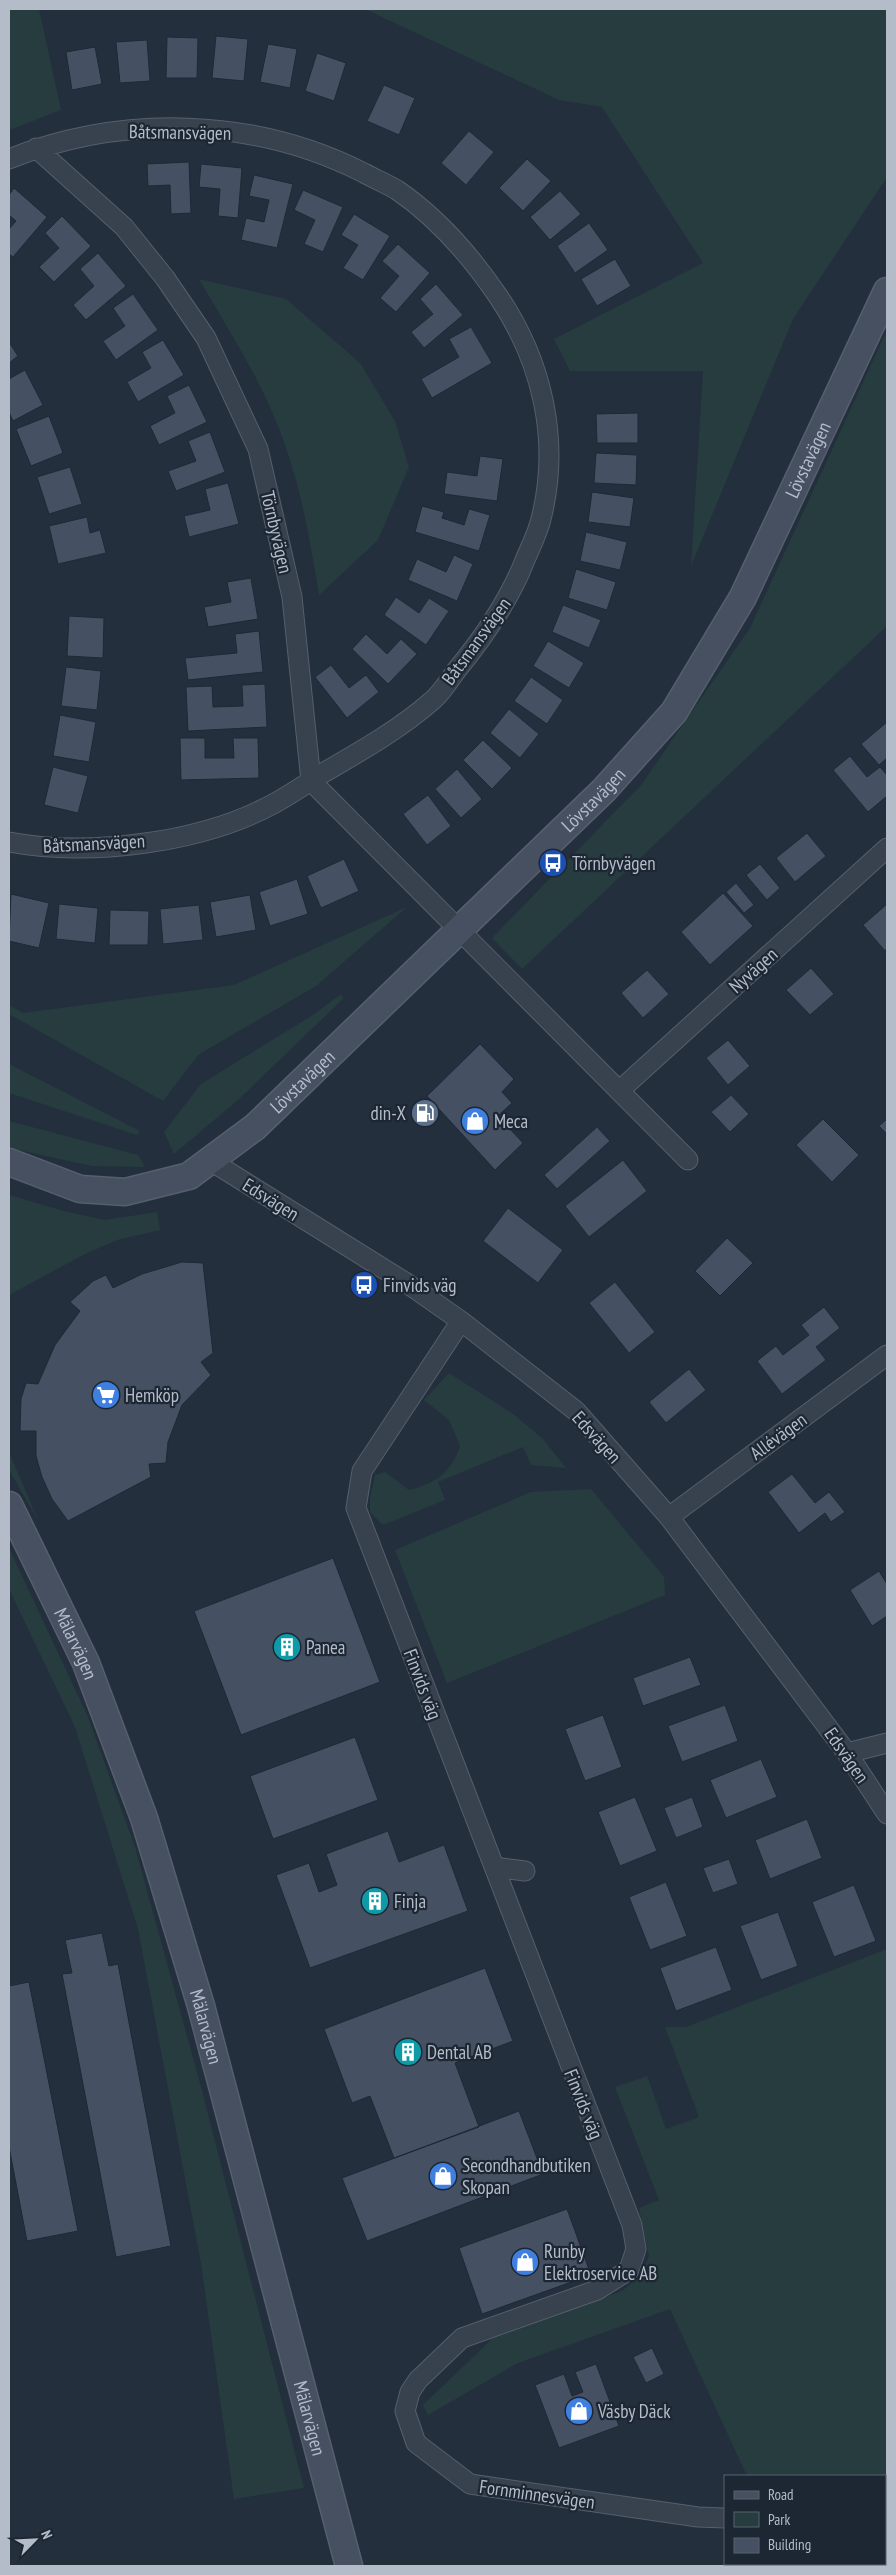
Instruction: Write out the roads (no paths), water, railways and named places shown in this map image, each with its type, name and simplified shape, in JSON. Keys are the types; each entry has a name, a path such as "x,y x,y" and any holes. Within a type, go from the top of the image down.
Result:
{"street":[{"name":"Båtsmansvägen","path":"9,159 36,148 95,133 153,128 217,129 282,141 338,160 396,189 441,226 479,268 515,321 545,401 551,457 541,519 515,586 483,638 435,698 374,743 271,805 198,834 117,846 34,846 9,842"},
{"name":"Törnbyvägen","path":"36,148 124,227 165,278 206,338 258,450 292,597 311,781"},
{"name":"Lövstavägen","path":"9,1162 80,1189 125,1192 189,1176 254,1127 460,931 604,790 674,712 743,597 887,291"},
{"path":"311,781 688,1160"},
{"name":"Nyvägen","path":"619,1091 887,848"},
{"name":"Edsvägen","path":"211,1161 408,1284 461,1321 576,1411 669,1517 847,1753 887,1814"},
{"name":"Finvids väg","path":"410,2392 418,2380 462,2338 597,2290 629,2270 636,2250 632,2226 356,1508 362,1470 461,1321"},
{"name":"Allévägen","path":"669,1517 887,1355"},
{"name":"Mälarvägen","path":"9,1505 86,1663 144,1818 201,2006 349,2566"},
{"path":"847,1753 887,1743"},
{"path":"494,1867 525,1872"},
{"name":"Fornminnesvägen","path":"410,2392 405,2411 416,2443 470,2484 698,2517 724,2518"}],"place":[{"name":"Törnbyvägen","path":"553,863"},
{"name":"din-X","path":"425,1113"},
{"name":"Meca","path":"475,1121"},
{"name":"Finvids väg","path":"364,1285"},
{"name":"Hemköp","path":"106,1395"},
{"name":"Panea","path":"287,1647"},
{"name":"Finja","path":"375,1901"},
{"name":"Dental AB","path":"408,2052"},
{"name":"Secondhandbutiken Skopan","path":"443,2176"},
{"name":"Runby Elektroservice AB","path":"525,2262"},
{"name":"Väsby Däck","path":"579,2411"}]}
